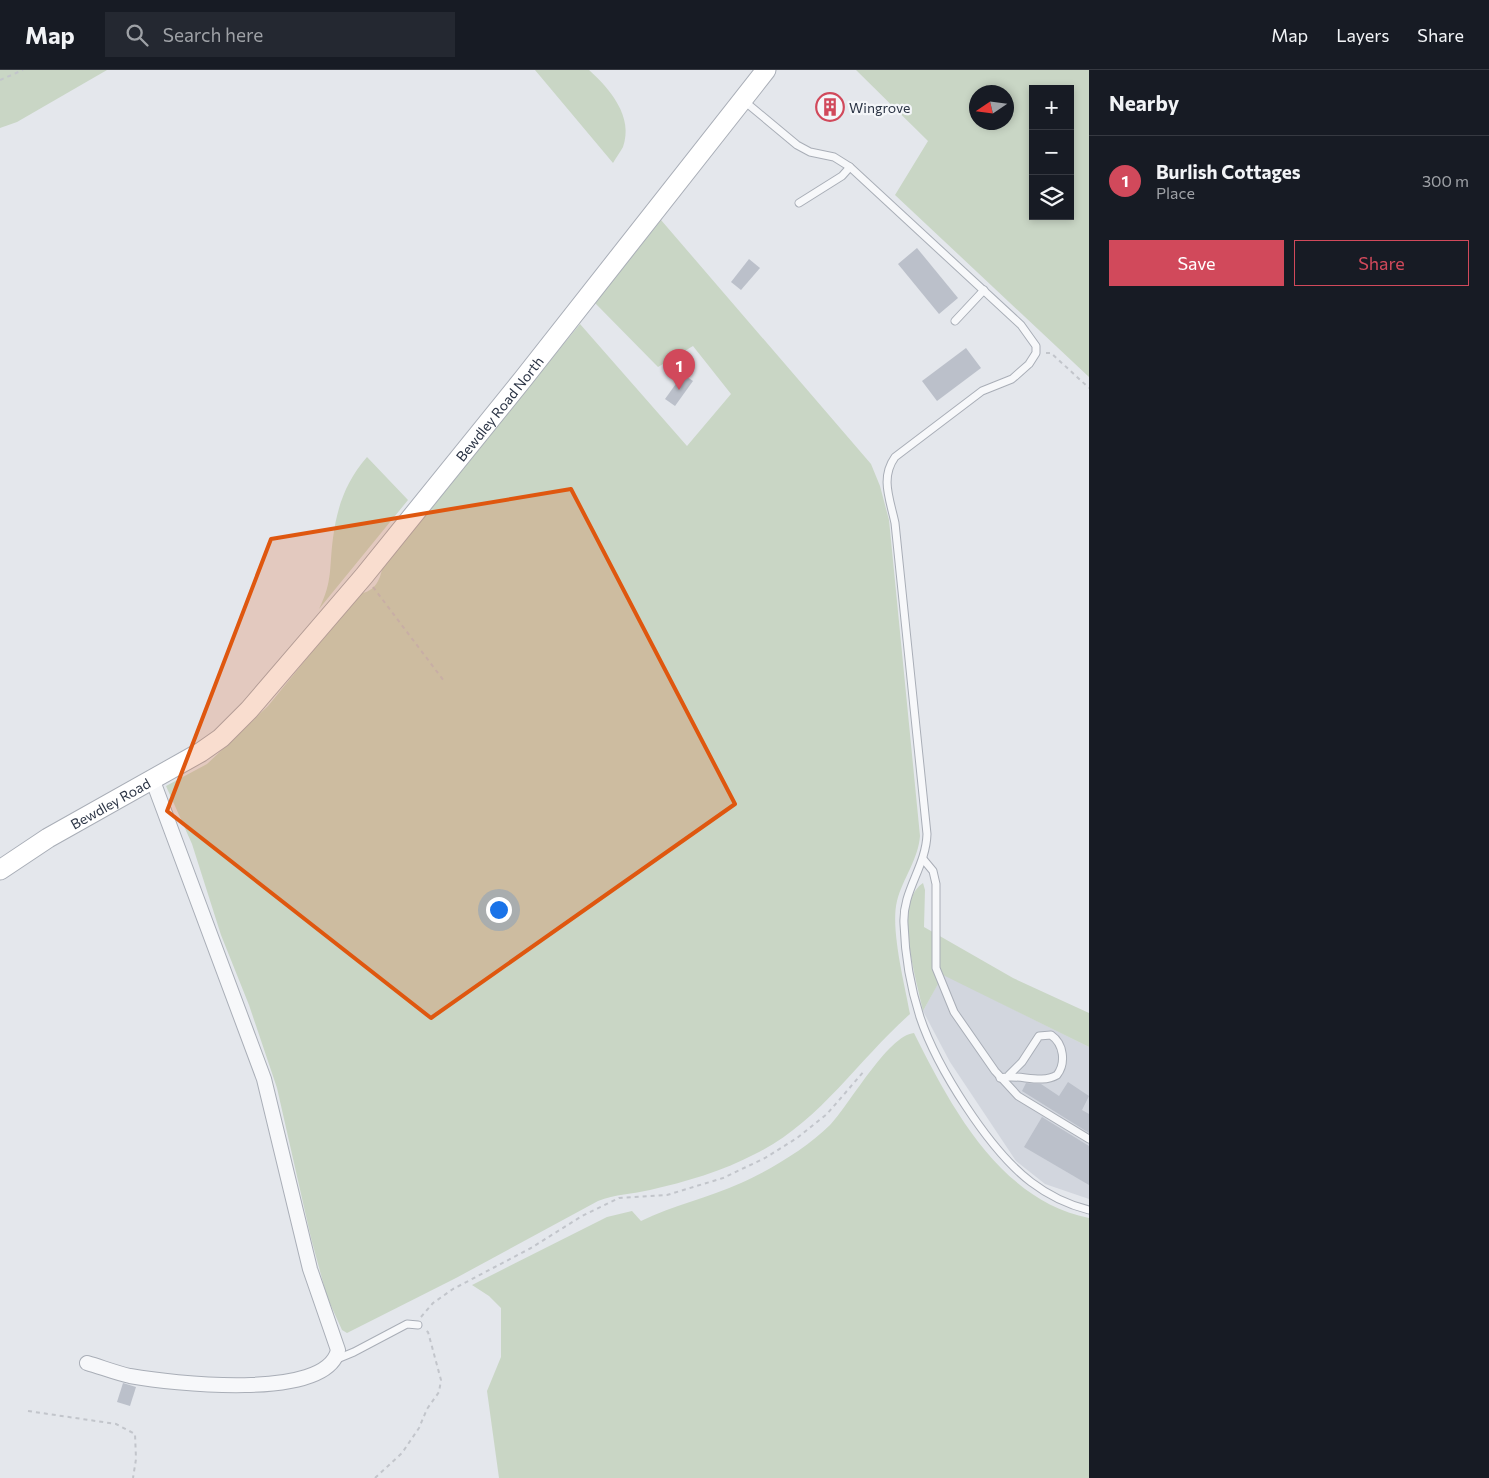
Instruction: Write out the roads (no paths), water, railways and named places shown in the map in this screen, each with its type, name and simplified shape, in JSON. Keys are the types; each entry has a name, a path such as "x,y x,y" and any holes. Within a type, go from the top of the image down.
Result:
{"main road":[{"name":"Bewdley Road North","path":"221,738 249,710 364,576 523,379 766,70"},
{"name":"Bewdley Road","path":"0,870 48,838 153,781 221,738"}],"street":[{"path":"86,1363 129,1376 167,1381 263,1384 296,1381 324,1370 336,1358 338,1350 310,1269 264,1079 153,781"}],"lane":[{"path":"742,100 797,145 810,152 834,157 850,168 984,290 1032,338 1036,346 1036,353 1029,364 1012,379 982,391 895,457 888,467 886,484 894,523 927,834 926,851 907,894 904,924 920,1017 937,1056 962,1099 1020,1172 1047,1192 1088,1208"},
{"path":"799,203 842,176 850,168"},
{"path":"955,321 984,290"},
{"path":"923,859 933,871 936,884 935,958 938,975 954,1012 1000,1078 1018,1096 1089,1139"},
{"path":"1000,1078 1009,1076 1045,1079 1057,1075 1063,1063 1058,1041 1051,1035 1040,1036 1022,1062 1009,1076"},
{"path":"336,1358 354,1352 407,1324 418,1325"}],"place":[{"name":"Wingrove","path":"830,107"},
{"name":"Burlish Cottages","path":"679,390"}]}
